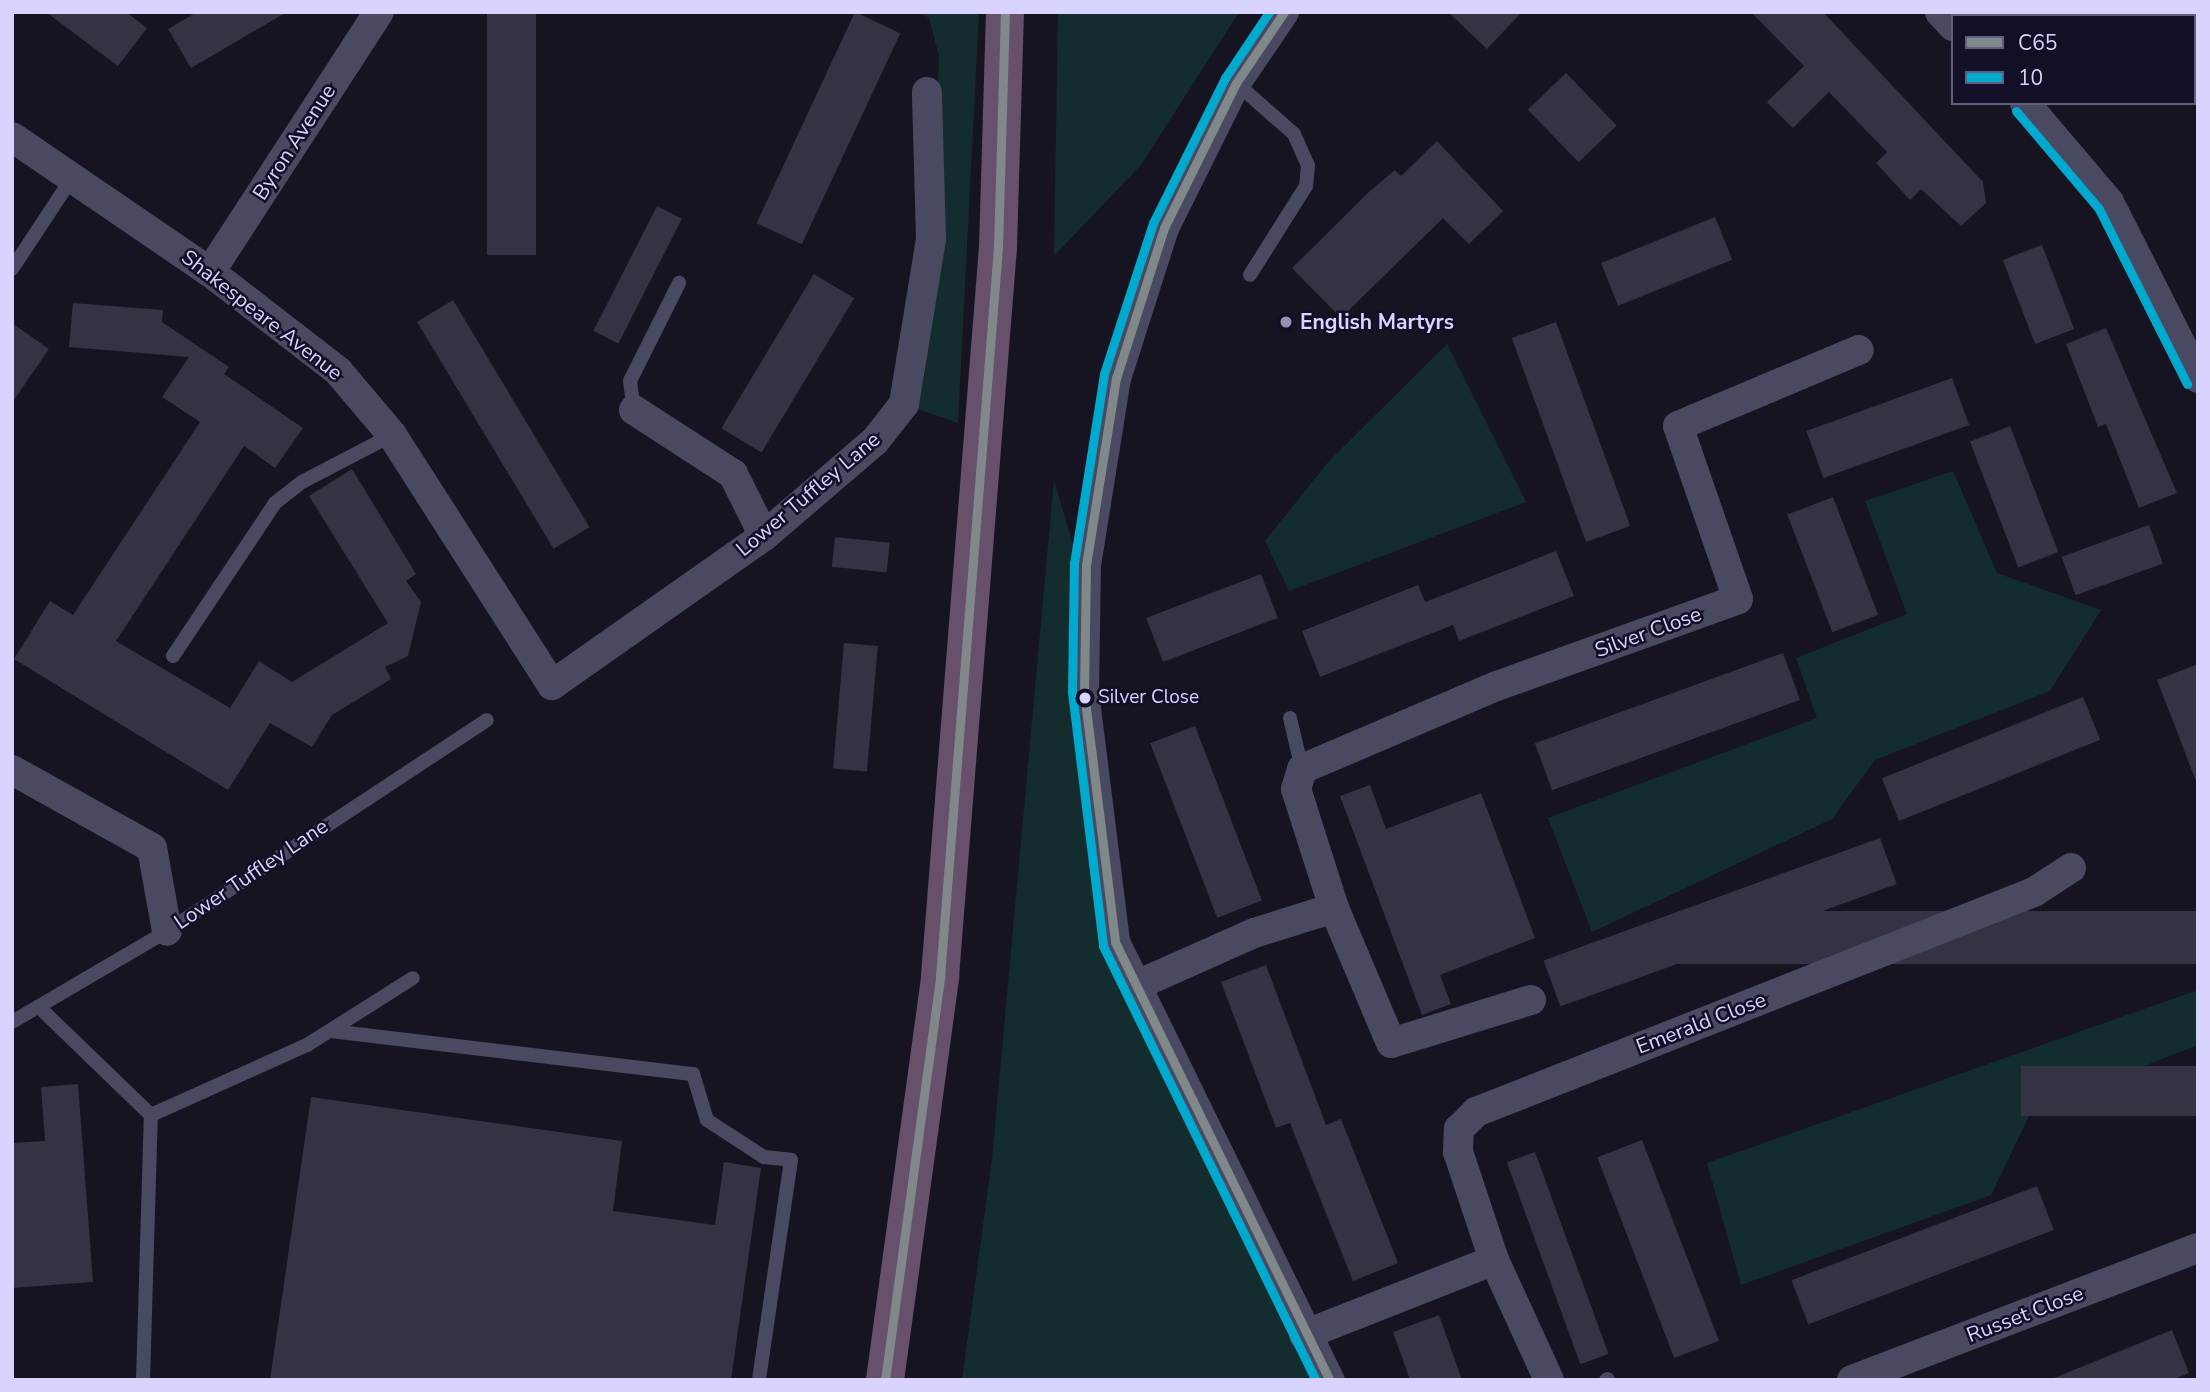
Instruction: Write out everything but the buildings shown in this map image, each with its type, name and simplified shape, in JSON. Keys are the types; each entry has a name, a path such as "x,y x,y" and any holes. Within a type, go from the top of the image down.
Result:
{"highway":[{"path":"885,1380 942,962 999,247 1005,12"}],"street":[{"name":"Byron Avenue","path":"210,272 380,12"},
{"path":"1284,12 1236,83 1164,228 1116,378 1086,565 1084,692 1093,801 1115,942 1304,1335 1330,1380"},
{"name":"Lower Tuffley Lane","path":"552,685 764,536 875,441 904,404 931,239 927,92"},
{"path":"2027,105 2109,202 2198,378"},
{"name":"Shakespeare Avenue","path":"12,137 210,272 338,371 392,435 552,685"},
{"name":"Silver Close","path":"1302,769 1497,686 1738,599 1678,426 1859,351"},
{"path":"634,410 733,474 764,536"},
{"path":"1302,769 1296,789 1334,908 1391,1043 1531,1000"},
{"path":"12,770 152,848 167,931"},
{"name":"Emerald Close","path":"1549,1380 1494,1259 1458,1152 1459,1129 1476,1112 2034,892 2071,868"},
{"path":"1135,986 1254,933 1334,908"},
{"name":"Russet Close","path":"1852,1380 2198,1248"},
{"path":"1304,1335 1494,1259"}],"lane":[{"path":"1236,83 1294,134 1308,166 1306,187 1250,275"},
{"path":"12,269 72,178"},
{"path":"634,410 630,381 679,284"},
{"path":"173,656 275,503 302,482 392,435"},
{"path":"1290,718 1302,769"},
{"name":"Lower Tuffley Lane","path":"12,1023 167,931 487,720"},
{"path":"151,1115 331,1031 413,978"},
{"path":"39,1007 151,1115 143,1380"},
{"path":"331,1031 693,1074 707,1120 764,1157 791,1160 759,1380"}],"green space":[{"path":"919,12 979,12 958,423 914,408 924,379 939,56 929,18"},
{"path":"1058,12 1239,12 1141,165 1054,256"},
{"path":"1447,344 1526,502 1289,591 1265,541 1329,461"},
{"path":"1953,471 1997,573 2101,610 2050,691 1875,760 1832,819 1592,932 1548,818 1817,718 1796,658 1907,614 1865,501"},
{"path":"1054,480 1084,582 1115,942 1324,1380 962,1380 992,1159"},
{"path":"2198,990 2198,1045 2032,1110 1991,1195 1741,1285 1707,1163"}],"transit line":[{"name":"C65","path":"885,1380 940,976 998,247 1005,12"},
{"name":"10","path":"1269,12 1225,78 1153,223 1104,374 1074,563 1072,692 1103,946 1316,1380"},
{"name":"C65","path":"1284,12 1236,83 1164,228 1116,378 1086,565 1084,692 1115,942 1330,1380"},
{"name":"10","path":"2016,111 2099,209 2187,384"}],"place":[{"name":"English Martyrs","path":"1286,322"},
{"name":"Silver Close","path":"1085,698"}]}
